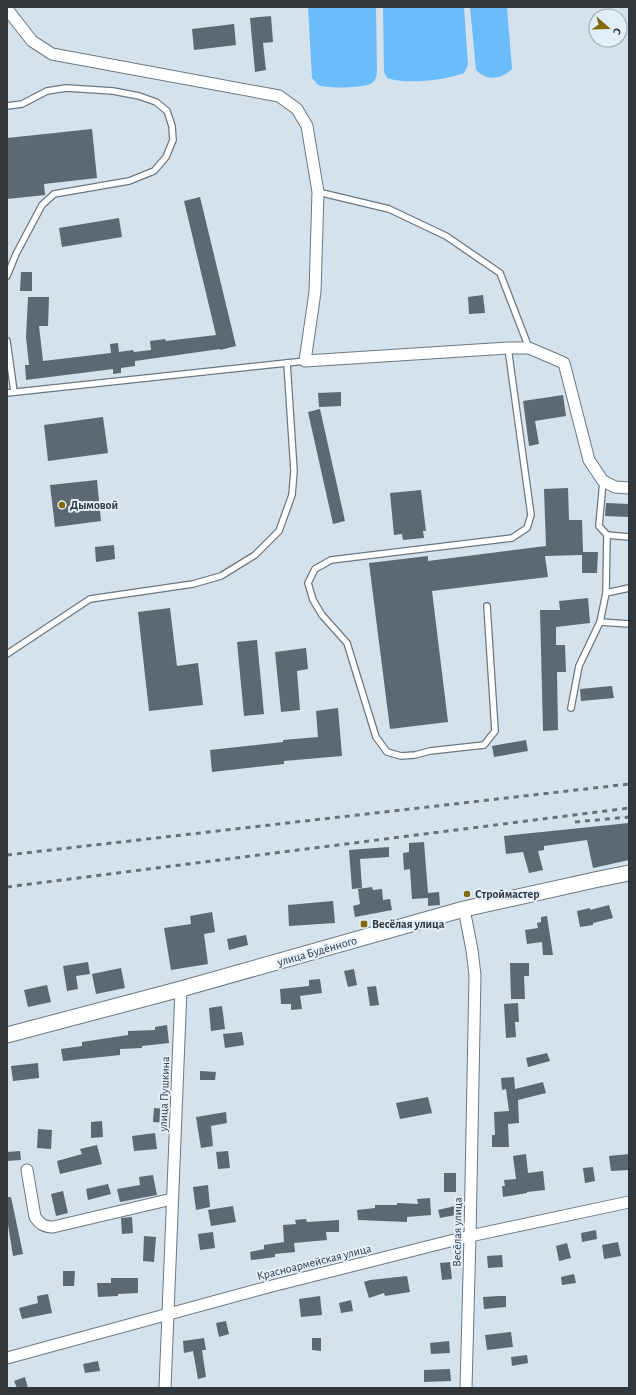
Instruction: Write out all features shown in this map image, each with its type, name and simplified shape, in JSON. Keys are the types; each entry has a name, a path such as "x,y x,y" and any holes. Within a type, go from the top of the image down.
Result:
{"street":[{"path":"7,10 32,41 52,54 279,96 297,109 307,126 318,192 315,292 305,361 508,348 529,348 564,363 590,460 603,481 615,488 629,488"},
{"name":"улица Будённого","path":"7,1035 181,989 464,909 592,880 629,874"},
{"name":"Весёлая улица","path":"464,909 472,950 474,975 466,1388"},
{"name":"улица Пушкина","path":"165,1388 181,989"},
{"path":"27,1170 35,1217 39,1223 45,1227 53,1227 172,1199"},
{"name":"Красноармейская улица","path":"7,1358 268,1287 470,1236 629,1202"}],"lane":[{"path":"7,106 22,104 47,91 66,88 113,91 139,96 156,102 167,111 172,126 173,140 166,157 154,171 129,181 54,194 42,206 16,254 7,276"},
{"path":"318,192 389,208 446,236 500,273 529,348"},
{"path":"7,341 14,392"},
{"path":"487,606 494,731 484,746 430,751 415,755 401,756 387,752 376,737 347,643 322,615 313,600 308,584 315,569 331,560 512,538 527,528 531,515 508,348"},
{"path":"7,393 305,361"},
{"path":"7,654 90,599 193,584 221,576 255,555 279,531 292,495 294,471 287,363"},
{"path":"571,708 579,666 600,622 606,593 607,535 599,526 603,481"},
{"path":"607,535 629,537"},
{"path":"606,593 629,588"},
{"path":"600,622 629,624"}],"water":[{"path":"308,7 376,7 377,72 376,78 373,82 368,85 346,87 329,87 317,84 312,78"},
{"path":"383,7 464,7 468,65 464,73 447,78 426,81 404,81 387,78 384,72"},
{"path":"470,7 507,7 512,69 508,73 494,78 480,74 476,70"}],"building":[{"path":"271,16 273,42 263,43 266,70 255,72 250,18"},
{"path":"234,24 236,45 194,50 192,29"},
{"path":"92,129 97,178 44,184 45,195 7,199 7,138"},
{"path":"200,197 236,346 220,350 135,361 135,366 121,368 121,373 113,374 113,369 26,380 25,365 29,365 26,337 28,297 49,297 48,326 39,326 43,361 111,353 110,344 118,343 119,352 133,350 134,352 151,350 150,341 165,339 166,341 216,335 184,201"},
{"path":"119,218 122,237 62,247 59,228"},
{"path":"21,272 32,272 32,291 20,291"},
{"path":"483,295 485,313 469,314 468,297"},
{"path":"341,392 341,406 319,407 318,393"},
{"path":"563,395 566,416 535,421 539,444 529,446 523,401"},
{"path":"320,409 345,521 333,524 308,412"},
{"path":"103,417 108,453 48,461 44,425"},
{"path":"97,480 101,521 55,527 50,485"},
{"path":"568,488 569,520 582,520 583,552 598,552 597,573 582,573 582,555 545,556 548,577 432,591 448,722 390,729 369,563 428,556 428,561 546,546 544,489"},
{"path":"421,490 426,531 423,531 424,538 403,540 402,534 394,535 390,493"},
{"path":"606,503 629,504 629,517 605,516"},
{"path":"114,545 115,559 96,562 95,547"},
{"path":"588,598 590,623 556,627 556,645 565,645 566,672 557,672 558,730 543,731 540,610 560,610 559,601"},
{"path":"170,608 177,666 198,663 203,705 149,711 138,612"},
{"path":"257,640 264,714 244,716 237,642"},
{"path":"306,648 308,669 297,671 300,710 281,712 275,652"},
{"path":"612,686 614,698 581,701 580,689"},
{"path":"338,708 342,756 284,761 284,764 212,772 210,750 283,742 283,740 318,737 316,711"},
{"path":"526,740 528,751 494,757 492,746"},
{"path":"629,823 629,860 593,868 587,840 544,846 544,850 538,851 543,870 529,873 523,852 506,854 504,836"},
{"path":"424,842 428,893 439,892 440,905 428,906 428,898 412,899 410,869 404,870 403,853 409,852 409,843"},
{"path":"389,847 389,857 360,859 362,888 352,889 349,850"},
{"path":"372,887 373,890 382,889 383,900 390,899 392,910 355,917 353,906 360,904 358,889"},
{"path":"333,901 335,923 289,926 288,905"},
{"path":"609,905 613,918 593,923 593,925 580,927 577,911 590,908 590,910"},
{"path":"212,912 215,932 204,934 208,964 171,970 164,928 191,924 190,916"},
{"path":"547,916 553,955 543,955 542,942 527,944 525,930 538,928 537,923 541,922 541,917"},
{"path":"246,935 248,945 229,950 227,939"},
{"path":"88,962 90,974 76,976 78,989 67,991 63,966"},
{"path":"510,963 529,963 529,976 524,976 525,999 511,999"},
{"path":"121,968 125,988 96,994 92,974"},
{"path":"354,969 357,985 348,987 344,971"},
{"path":"320,979 322,993 300,996 302,1009 291,1010 291,1004 281,1004 280,989 309,986 309,980"},
{"path":"47,985 51,1002 28,1007 24,990"},
{"path":"376,986 379,1005 370,1006 367,987"},
{"path":"518,1003 519,1022 515,1022 516,1037 506,1038 504,1004"},
{"path":"222,1006 225,1029 211,1031 209,1008"},
{"path":"167,1025 169,1043 142,1046 142,1048 120,1049 120,1055 63,1061 61,1049 82,1046 82,1042 128,1035 128,1031 155,1030 155,1027"},
{"path":"242,1032 244,1045 225,1048 223,1034"},
{"path":"547,1053 550,1061 528,1067 526,1058"},
{"path":"38,1063 39,1078 13,1081 11,1066"},
{"path":"200,1071 216,1072 215,1080 200,1080"},
{"path":"514,1077 515,1089 543,1082 546,1093 518,1100 519,1123 508,1124 509,1147 492,1147 492,1135 495,1135 494,1112 509,1111 506,1089 502,1090 501,1078"},
{"path":"428,1097 432,1113 400,1119 396,1103"},
{"path":"154,1108 167,1109 166,1123 153,1122"},
{"path":"226,1112 227,1123 211,1126 213,1146 201,1148 196,1117"},
{"path":"102,1121 103,1137 91,1138 91,1122"},
{"path":"38,1129 52,1130 51,1149 37,1148"},
{"path":"155,1133 157,1149 134,1151 132,1136"},
{"path":"97,1145 102,1164 60,1174 57,1161 82,1154 80,1149"},
{"path":"20,1151 21,1160 7,1161 7,1152"},
{"path":"228,1151 230,1168 218,1169 216,1152"},
{"path":"526,1154 528,1173 543,1171 545,1190 503,1197 502,1186 505,1186 504,1180 516,1179 513,1156"},
{"path":"629,1154 629,1170 611,1171 609,1156"},
{"path":"593,1167 595,1181 585,1183 583,1168"},
{"path":"444,1173 456,1173 456,1192 444,1192"},
{"path":"153,1175 157,1195 120,1202 117,1189 140,1185 139,1177"},
{"path":"108,1184 111,1194 88,1200 86,1189"},
{"path":"208,1185 210,1207 196,1210 193,1187"},
{"path":"63,1191 68,1213 56,1216 51,1194"},
{"path":"7,1197 11,1197 23,1254 13,1256 8,1225 7,1226"},
{"path":"430,1198 431,1215 407,1217 407,1222 358,1220 357,1210 375,1208 375,1205 397,1205 397,1203 418,1204 417,1199"},
{"path":"459,1205 461,1214 440,1218 438,1210"},
{"path":"233,1206 236,1222 211,1226 208,1210"},
{"path":"132,1217 133,1233 122,1234 121,1218"},
{"path":"306,1219 307,1222 339,1220 339,1232 326,1232 327,1240 294,1243 295,1252 275,1254 275,1257 251,1260 250,1252 264,1249 264,1245 284,1242 283,1225 296,1224 295,1220"},
{"path":"596,1230 597,1239 582,1242 581,1233"},
{"path":"213,1232 215,1248 200,1250 198,1234"},
{"path":"144,1236 156,1237 154,1262 143,1261"},
{"path":"618,1242 621,1256 604,1259 602,1245"},
{"path":"567,1243 571,1258 559,1261 556,1246"},
{"path":"502,1255 503,1267 488,1268 487,1256"},
{"path":"450,1262 452,1279 442,1280 440,1263"},
{"path":"63,1271 75,1271 74,1286 63,1286"},
{"path":"574,1274 576,1283 562,1285 561,1277"},
{"path":"407,1276 410,1292 385,1296 384,1293 369,1298 364,1282"},
{"path":"111,1278 138,1278 138,1293 98,1297 97,1283 111,1283"},
{"path":"48,1294 52,1313 22,1319 19,1308 38,1303 37,1296"},
{"path":"320,1296 322,1315 301,1317 299,1299"},
{"path":"506,1296 506,1307 484,1309 483,1297"},
{"path":"351,1300 353,1311 341,1313 339,1303"},
{"path":"226,1321 229,1334 219,1337 216,1323"},
{"path":"511,1332 513,1347 487,1350 485,1335"},
{"path":"204,1338 206,1350 202,1350 206,1377 198,1379 193,1351 184,1353 183,1341"},
{"path":"312,1338 321,1338 321,1351 312,1350"},
{"path":"449,1341 450,1353 431,1354 430,1343"},
{"path":"527,1355 528,1363 512,1366 511,1357"},
{"path":"98,1361 100,1371 85,1373 83,1364"},
{"path":"450,1369 451,1381 424,1382 424,1370"},
{"path":"25,1377 28,1388 17,1388 14,1381"}],"railway":[{"path":"7,855 629,784"},
{"path":"7,887 629,808"},
{"path":"575,822 629,817"}],"place":[{"name":"Дымовой","path":"62,505"},
{"name":"Строймастер","path":"467,894"},
{"name":"Весёлая улица","path":"364,924"}]}
